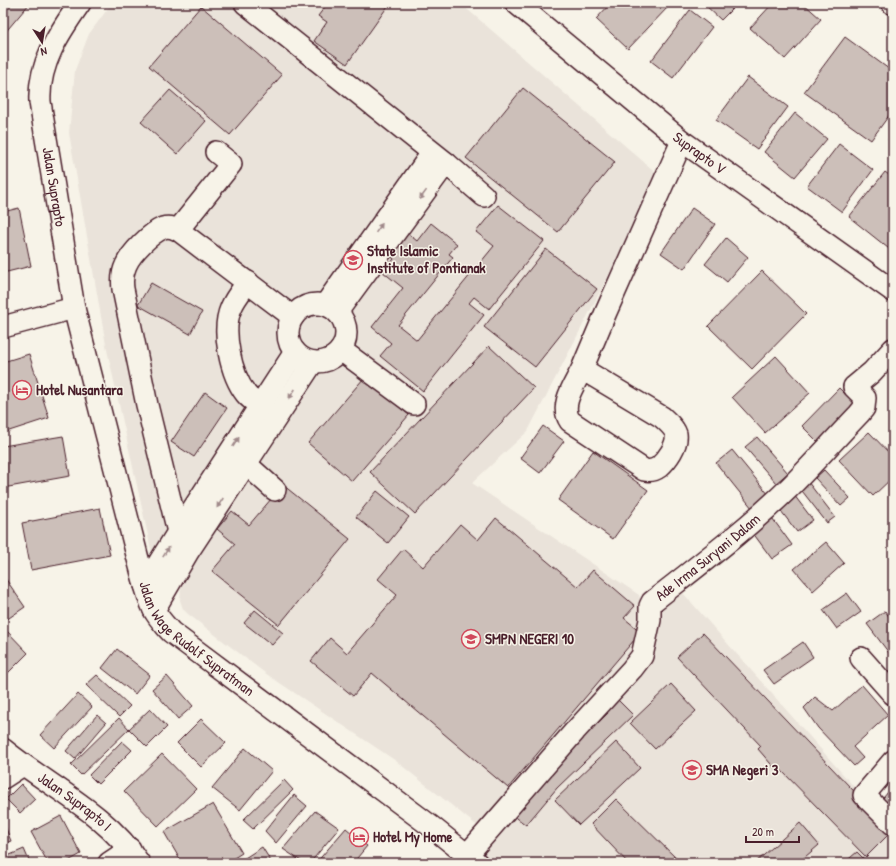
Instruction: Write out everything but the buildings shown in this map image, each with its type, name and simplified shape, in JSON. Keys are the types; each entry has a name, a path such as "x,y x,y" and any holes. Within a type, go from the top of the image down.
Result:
{"street":[{"name":"Jalan Suprapto","path":"74,308 40,102 39,88 51,48 80,3"},
{"path":"245,3 439,158 484,196"},
{"name":"Suprapto V","path":"516,3 682,141 893,290"},
{"path":"582,369 662,417 671,426 675,434 676,443 659,467 644,470 570,421 566,413 566,404 682,141"},
{"path":"178,230 231,164 216,152"},
{"path":"331,309 439,158"},
{"path":"178,532 147,405 123,290 122,280 126,264 140,246 164,228 171,227 178,230 293,317"},
{"path":"248,282 230,309 228,346 239,384 247,395 260,406"},
{"path":"310,305 331,309 345,324 346,337 341,350 326,361 313,362 300,357 291,347 288,335 288,329 293,317 300,310 310,305"},
{"path":"3,327 74,308"},
{"name":"Jalan Wage Rudolf Supratman","path":"74,308 145,585 154,610 162,622 171,632 472,859"},
{"name":"Ade Irma Suryani Dalam","path":"472,859 575,731 642,656 650,620 650,606 652,602 692,572 758,517 790,487 860,414 864,408 865,398 854,388 872,372 893,349"},
{"path":"341,350 414,404"},
{"path":"145,585 295,352"},
{"path":"154,610 188,552 313,362"},
{"path":"246,464 275,490"},
{"path":"861,658 893,694"},
{"name":"Jalan Suprapto I","path":"3,749 96,817 114,832 135,856"},
{"path":"893,761 864,795 893,824"},
{"path":"3,778 23,765"},
{"path":"110,863 135,856"}],"shaded area":[{"name":"State Islamic Institute of Pontianak","path":"112,3 460,3 660,176 528,431 472,483 639,595 646,620 634,657 480,828 396,761 265,673 188,614 183,609 180,600 181,587 191,554 153,558 106,345 69,133 75,70 89,34"},
{"name":"SMA Negeri 3","path":"683,593 893,831 893,863 486,863 473,853 598,709 658,609"}],"place":[{"name":"State Islamic Institute of Pontianak","path":"353,260"},
{"name":"Hotel Nusantara","path":"22,390"},
{"name":"SMPN NEGERI 10","path":"471,639"},
{"name":"SMA Negeri 3","path":"692,770"},
{"name":"Hotel My Home","path":"359,837"}]}
